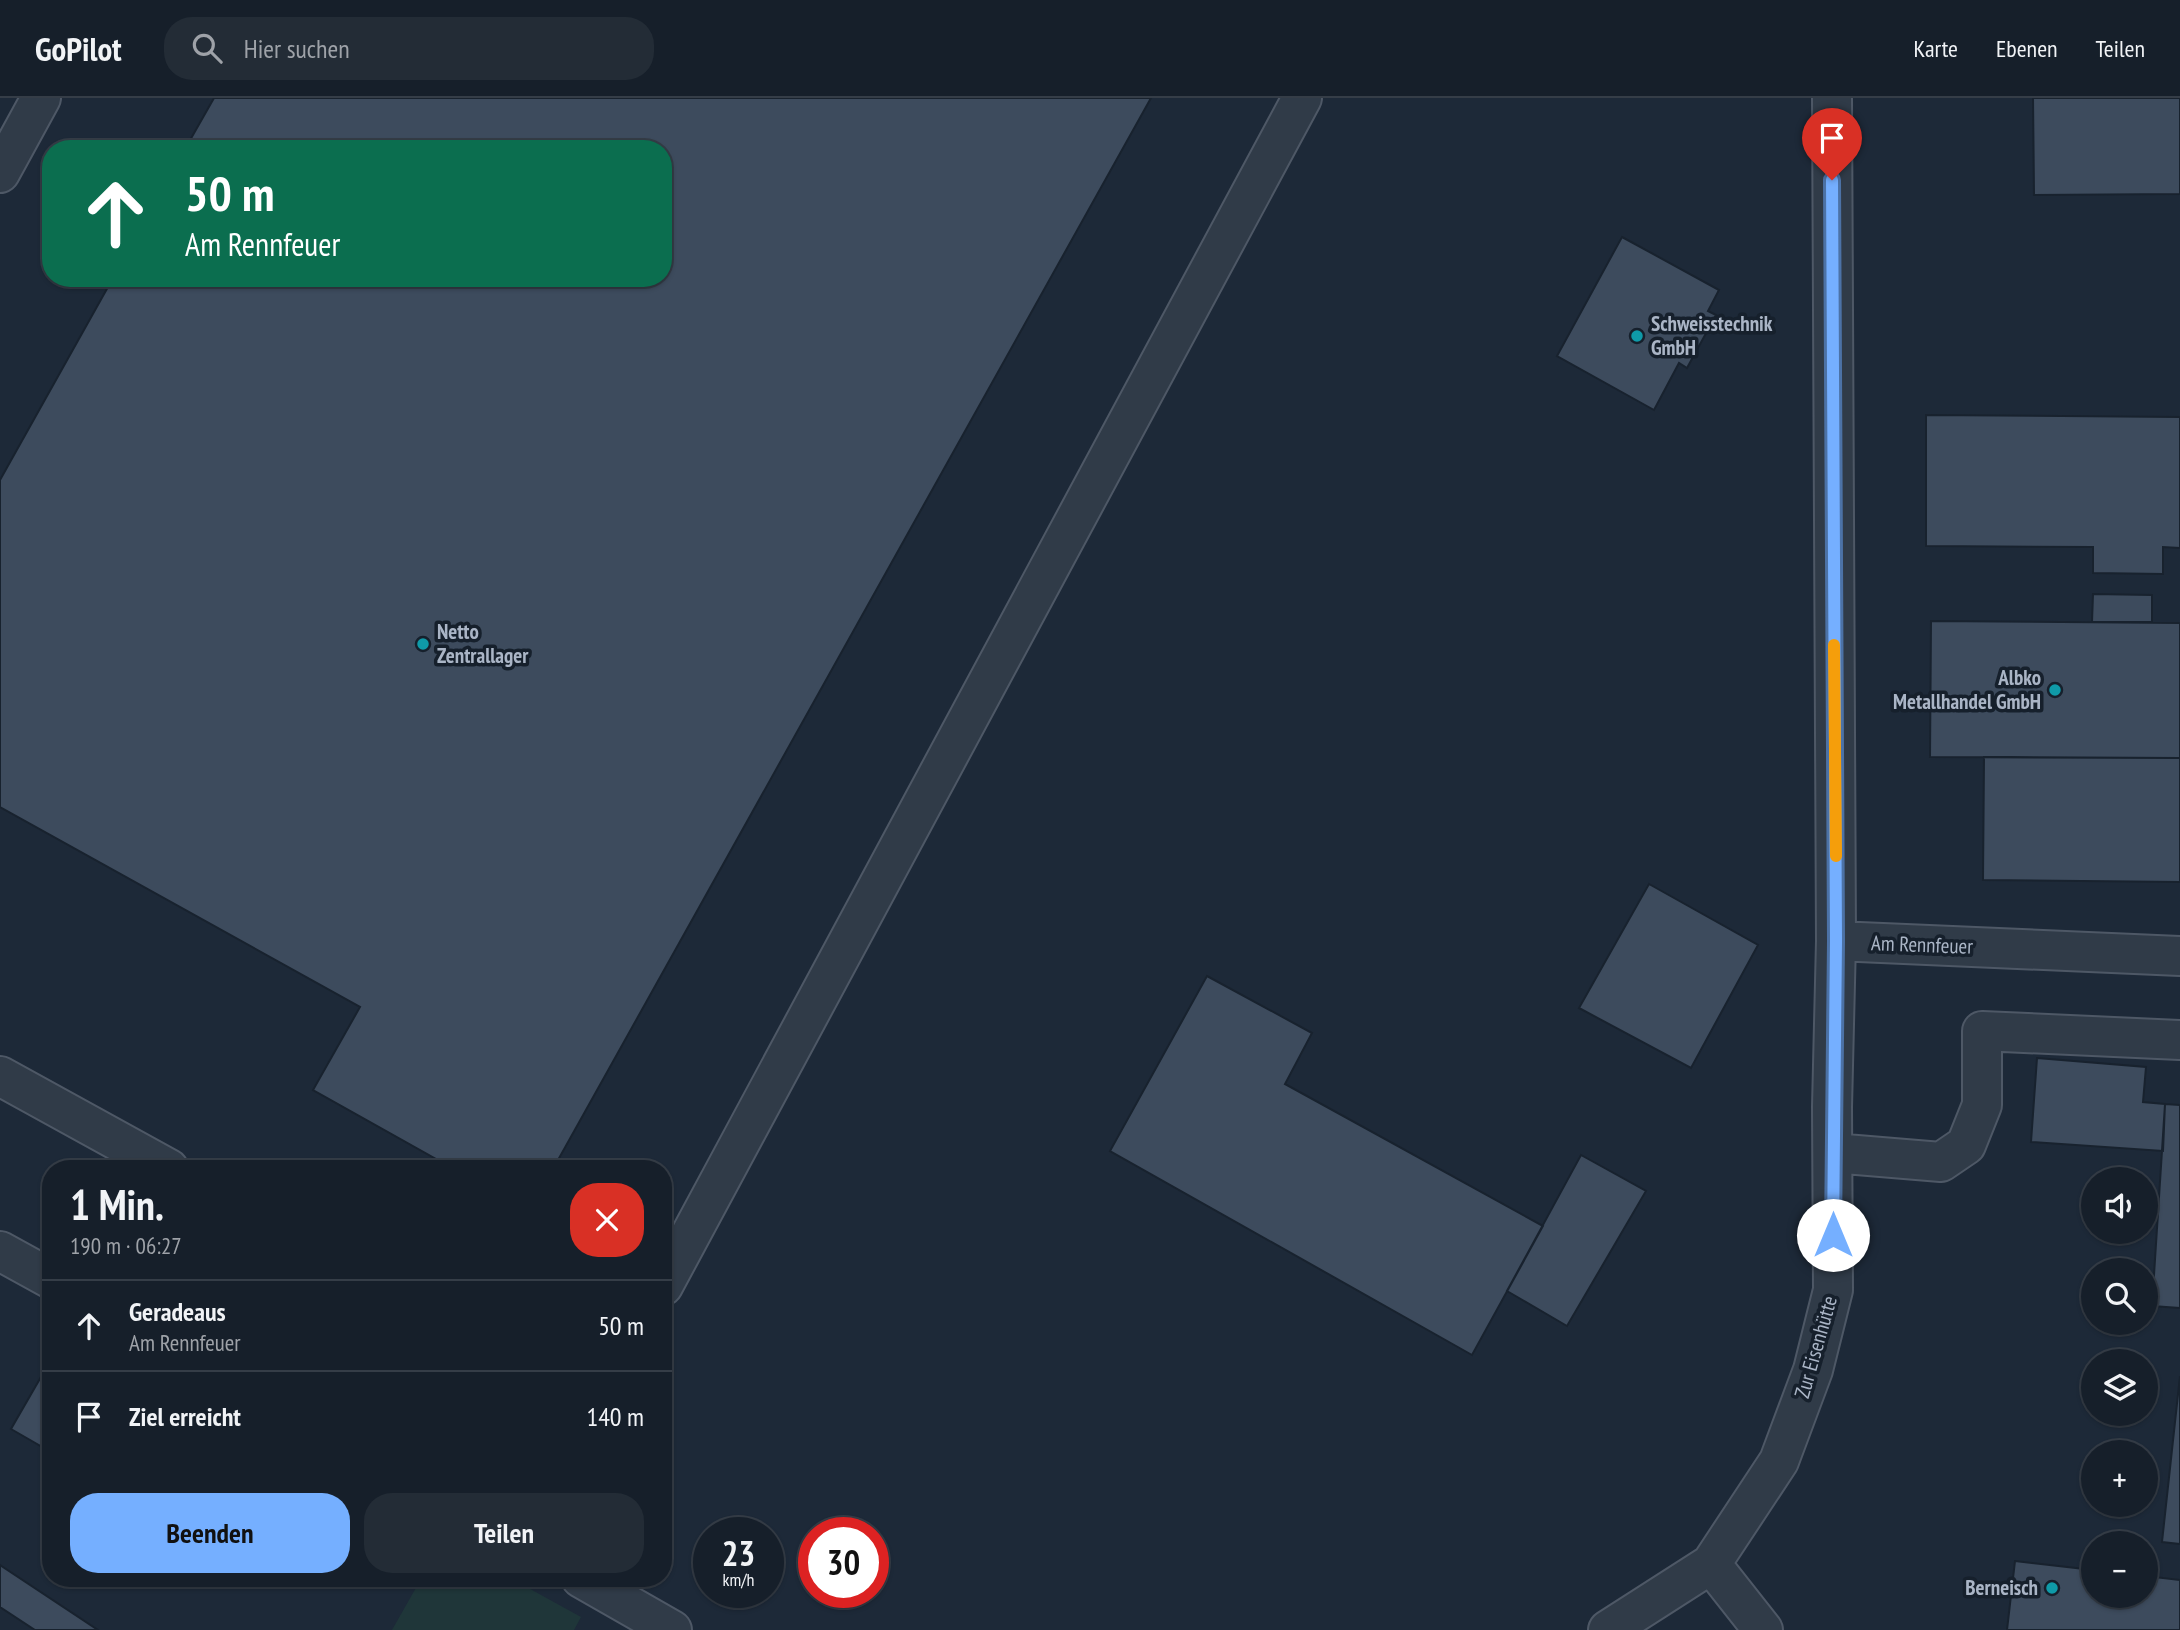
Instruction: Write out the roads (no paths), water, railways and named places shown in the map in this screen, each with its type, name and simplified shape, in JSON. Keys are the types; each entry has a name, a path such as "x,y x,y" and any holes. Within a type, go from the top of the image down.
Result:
{"street":[{"path":"0,173 41,98"},
{"path":"672,1269 1302,98"},
{"path":"1832,98 1836,941"},
{"name":"Am Rennfeuer","path":"1836,941 2180,956"},
{"name":"Zur Eisenhütte","path":"1608,1630 1712,1564 1779,1461 1813,1370 1833,1290 1836,941"},
{"path":"1833,1153 1941,1162 1966,1145 1982,1105 1982,1031 2180,1041"},
{"path":"0,1076 153,1160"},
{"path":"0,1251 42,1274"},
{"path":"1712,1564 1763,1630 1781,1630"},
{"path":"597,1587 672,1630"}],"place":[{"name":"Schweisstechnik GmbH","path":"1637,336"},
{"name":"Netto Zentrallager","path":"423,644"},
{"name":"Albko Metallhandel GmbH","path":"2055,690"},
{"name":"Berneisch","path":"2052,1588"}]}
